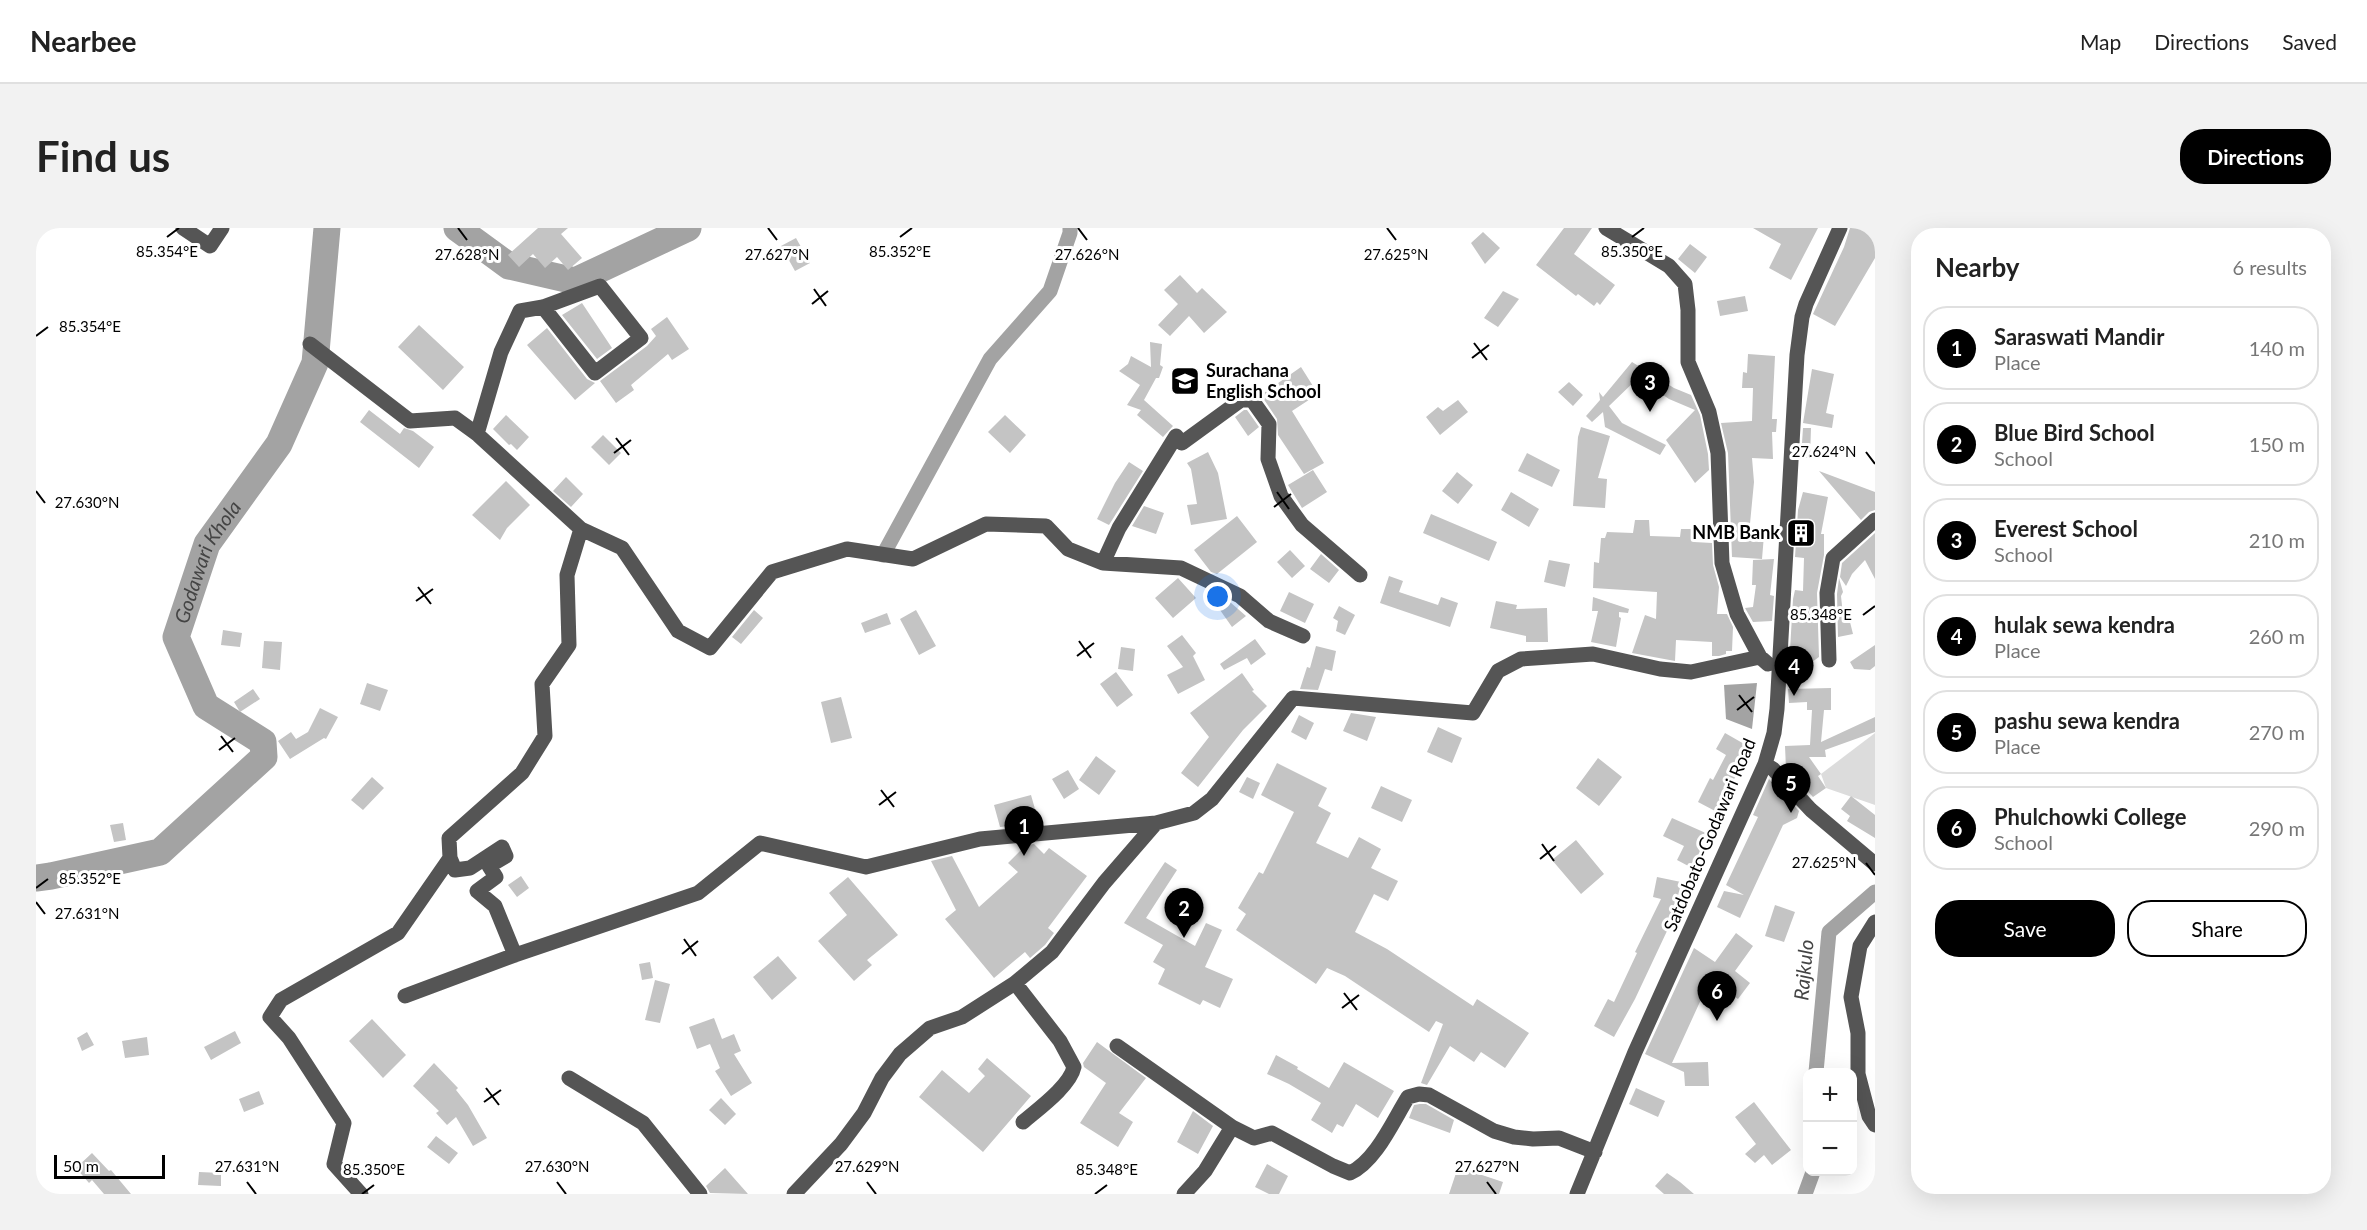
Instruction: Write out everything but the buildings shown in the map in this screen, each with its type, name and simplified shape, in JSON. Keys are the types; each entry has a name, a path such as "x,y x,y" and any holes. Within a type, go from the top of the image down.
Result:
{"street":[{"path":"183,228 210,246 222,228"},
{"path":"1606,228 1669,266 1685,284 1688,310 1688,362 1709,412 1718,453 1722,563 1737,614 1760,657 1778,673"},
{"name":"Satdobato-Godawari Road","path":"1577,1194 1635,1052 1765,764 1774,733 1784,617 1797,355 1802,317 1814,284 1840,228"},
{"path":"477,434 501,352 520,311 543,307 600,286 641,339 595,374 543,307"},
{"path":"310,344 410,421 455,418 477,434 581,530 622,548 678,631 710,648 772,572 847,549 913,559 986,524 1046,526 1068,549 1103,564 1181,568 1240,596 1269,621 1303,636"},
{"path":"1103,564 1119,528 1176,436 1182,443 1241,400 1252,400 1269,424 1268,459 1281,496 1302,525 1360,575"},
{"path":"1829,660 1827,593 1833,558 1875,520"},
{"path":"515,955 495,906 477,891 496,877 489,866 506,856 502,847 470,868 454,870 448,838 522,773 545,736 542,684 568,645 567,575 581,530"},
{"path":"405,996 515,955 698,893 760,843 866,867 980,839 1156,824 1194,813 1212,799 1293,698 1473,713 1498,671 1521,659 1593,654 1660,669 1690,672 1760,657"},
{"path":"1765,764 1773,769 1811,810 1875,864"},
{"path":"794,1194 841,1144 864,1113 882,1078 900,1054 930,1028 962,1017 1015,983 1052,952 1104,883 1156,824"},
{"path":"361,1194 334,1164 344,1123 289,1038 270,1017 281,1000 398,933 450,858"},
{"path":"1875,922 1860,946 1851,997 1858,1033 1858,1074 1869,1116 1875,1125"},
{"path":"1015,983 1060,1041 1074,1067 1072,1075 1048,1102 1023,1122"},
{"path":"1117,1046 1232,1127 1254,1138 1272,1132 1350,1173 1362,1167 1370,1158 1408,1097 1419,1094 1429,1095 1494,1131 1514,1137 1559,1138 1595,1152"},
{"path":"569,1078 643,1123 699,1194"},
{"path":"1184,1194 1205,1171 1232,1127"}],"shaded area":[{"path":"1757,683 1752,729 1726,719 1724,685"},
{"path":"1875,733 1875,805 1826,788 1821,774"}],"waterway":[{"name":"Godawari Khola","path":"36,878 160,852 264,757 263,742 206,706 176,637 207,544 279,444 315,363 327,228"},
{"name":"Godawari Khola","path":"457,228 509,266 575,281 688,228"},
{"path":"883,555 990,359 1050,291 1070,228"},
{"name":"Rajkulo","path":"1816,1068 1829,932 1875,892"},
{"name":"Rajkulo","path":"1805,1194 1812,1176"}],"place":[{"name":"Surachana English School","path":"1185,381"},
{"name":"Everest School","path":"1650,412"},
{"name":"NMB Bank","path":"1801,533"},
{"name":"hulak sewa kendra","path":"1794,696"},
{"name":"pashu sewa kendra","path":"1791,813"},
{"name":"Saraswati Mandir","path":"1024,856"},
{"name":"Blue Bird School","path":"1184,938"},
{"name":"Phulchowki College","path":"1717,1021"}]}
